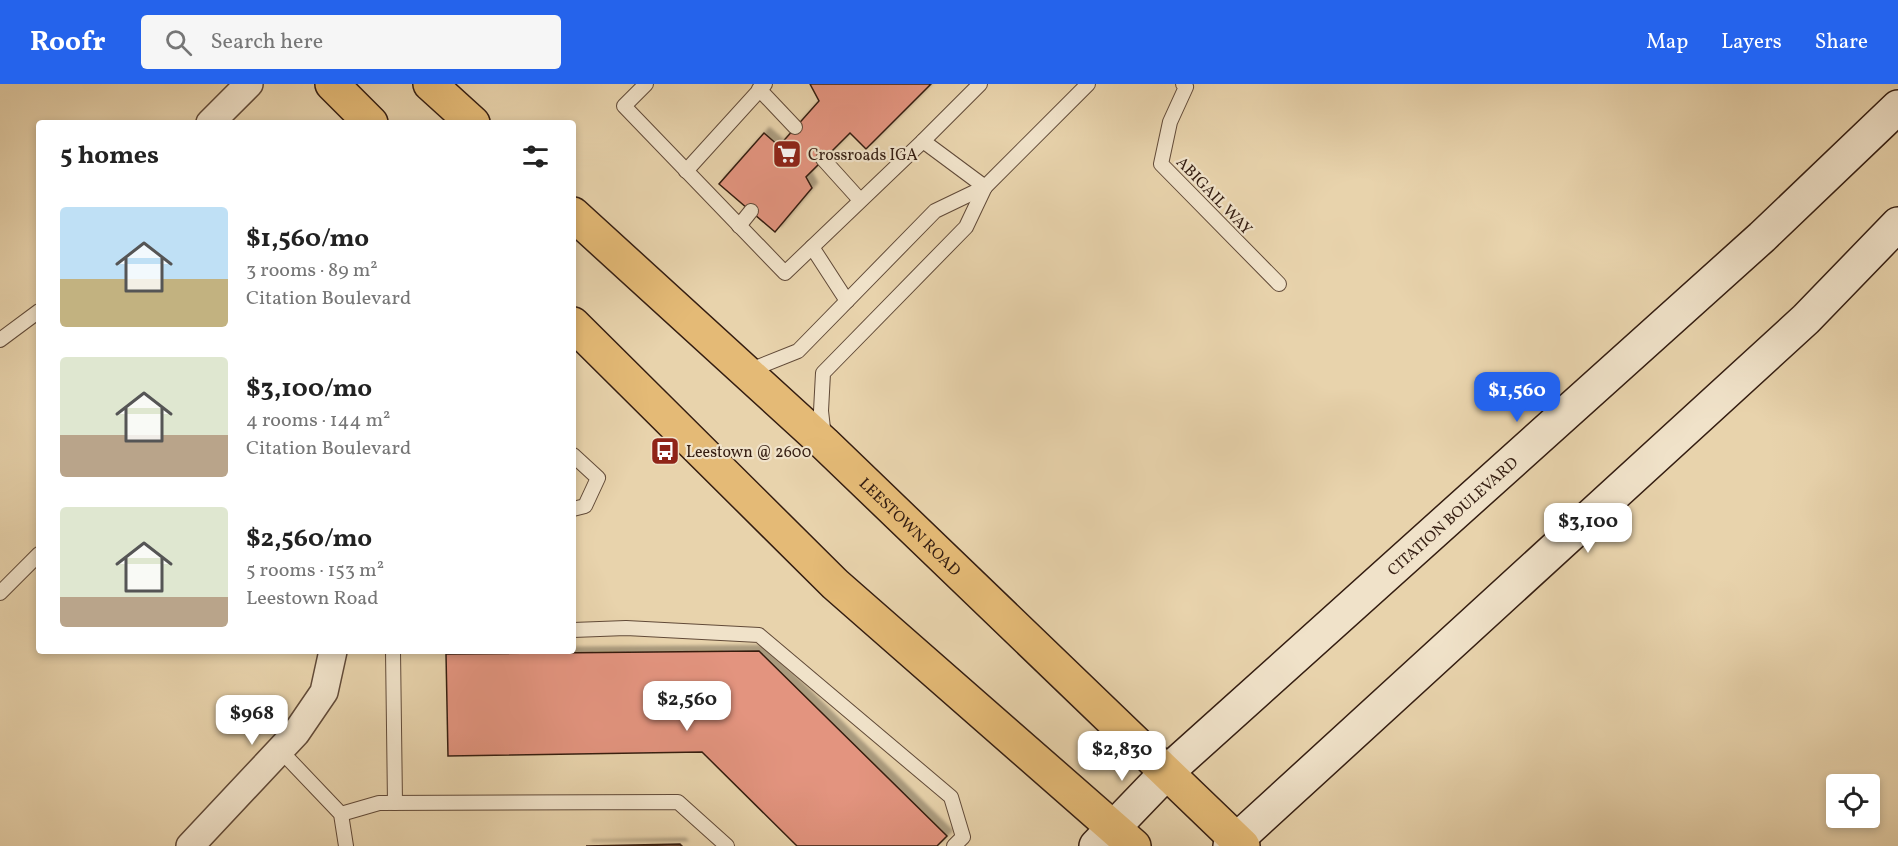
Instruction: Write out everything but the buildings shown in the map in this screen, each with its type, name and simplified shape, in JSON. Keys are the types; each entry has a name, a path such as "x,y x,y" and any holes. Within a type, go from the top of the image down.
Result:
{"main road":[{"path":"332,84 368,120"},
{"path":"430,84 470,120"},
{"name":"CITATION BOULEVARD","path":"1115,840 1167,772 1762,237 1898,107"},
{"name":"LEESTOWN ROAD","path":"576,217 824,442 1167,772 1237,844"},
{"path":"1237,844 1806,319 1898,224"},
{"path":"576,327 835,584 1115,840"}],"street":[{"path":"213,120 249,84"},
{"path":"199,843 296,733 324,692 335,654"}],"lane":[{"path":"646,84 624,106 785,273 980,84"},
{"path":"746,372 798,351 935,211 985,187 1088,84"},
{"name":"ABIGAIL WAY","path":"1183,84 1186,87 1170,122 1161,164 1279,284"},
{"path":"687,171 762,87 795,128"},
{"path":"923,141 985,187"},
{"path":"824,159 860,200"},
{"path":"824,442 821,411 823,373 966,227 985,187"},
{"path":"739,226 751,211"},
{"path":"812,247 847,301"},
{"path":"0,340 36,313"},
{"path":"576,458 597,478 585,506 576,508"},
{"path":"0,593 36,557"},
{"path":"576,630 626,628 759,635 951,797 963,837 954,846"},
{"path":"393,654 395,803"},
{"path":"280,750 341,814 346,846"},
{"path":"341,814 379,803 678,802 727,846"}],"place":[{"name":"Crossroads IGA","path":"787,154"},
{"name":"Leestown @ 2600","path":"665,451"}]}
